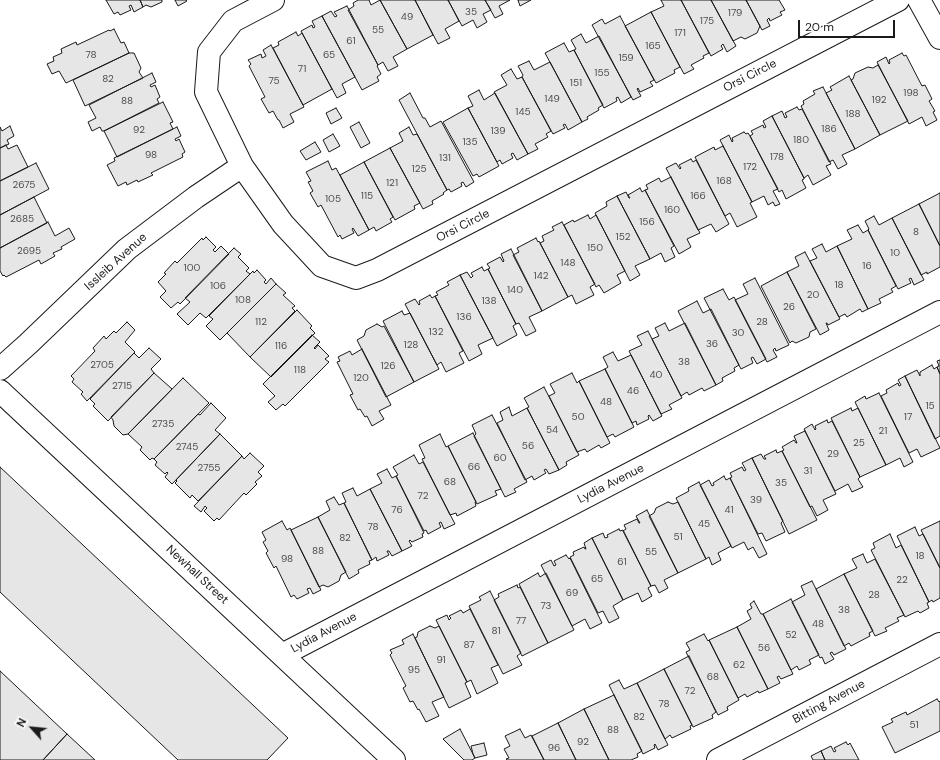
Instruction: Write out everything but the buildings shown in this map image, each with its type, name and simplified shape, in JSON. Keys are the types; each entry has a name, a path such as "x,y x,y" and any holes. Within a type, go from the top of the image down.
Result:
{"street":[{"name":"Orsi Circle","path":"273,0 233,21 209,52 206,92 242,166 283,224 322,266 356,278 377,270 898,0"},
{"path":"919,0 940,38"},
{"name":"Issleib Avenue","path":"0,369 28,344 127,248 196,197 242,166"},
{"name":"Lydia Avenue","path":"282,655 940,312"},
{"name":"Newhall Street","path":"0,391 394,760"},
{"name":"Bitting Avenue","path":"718,760 940,644"}]}
